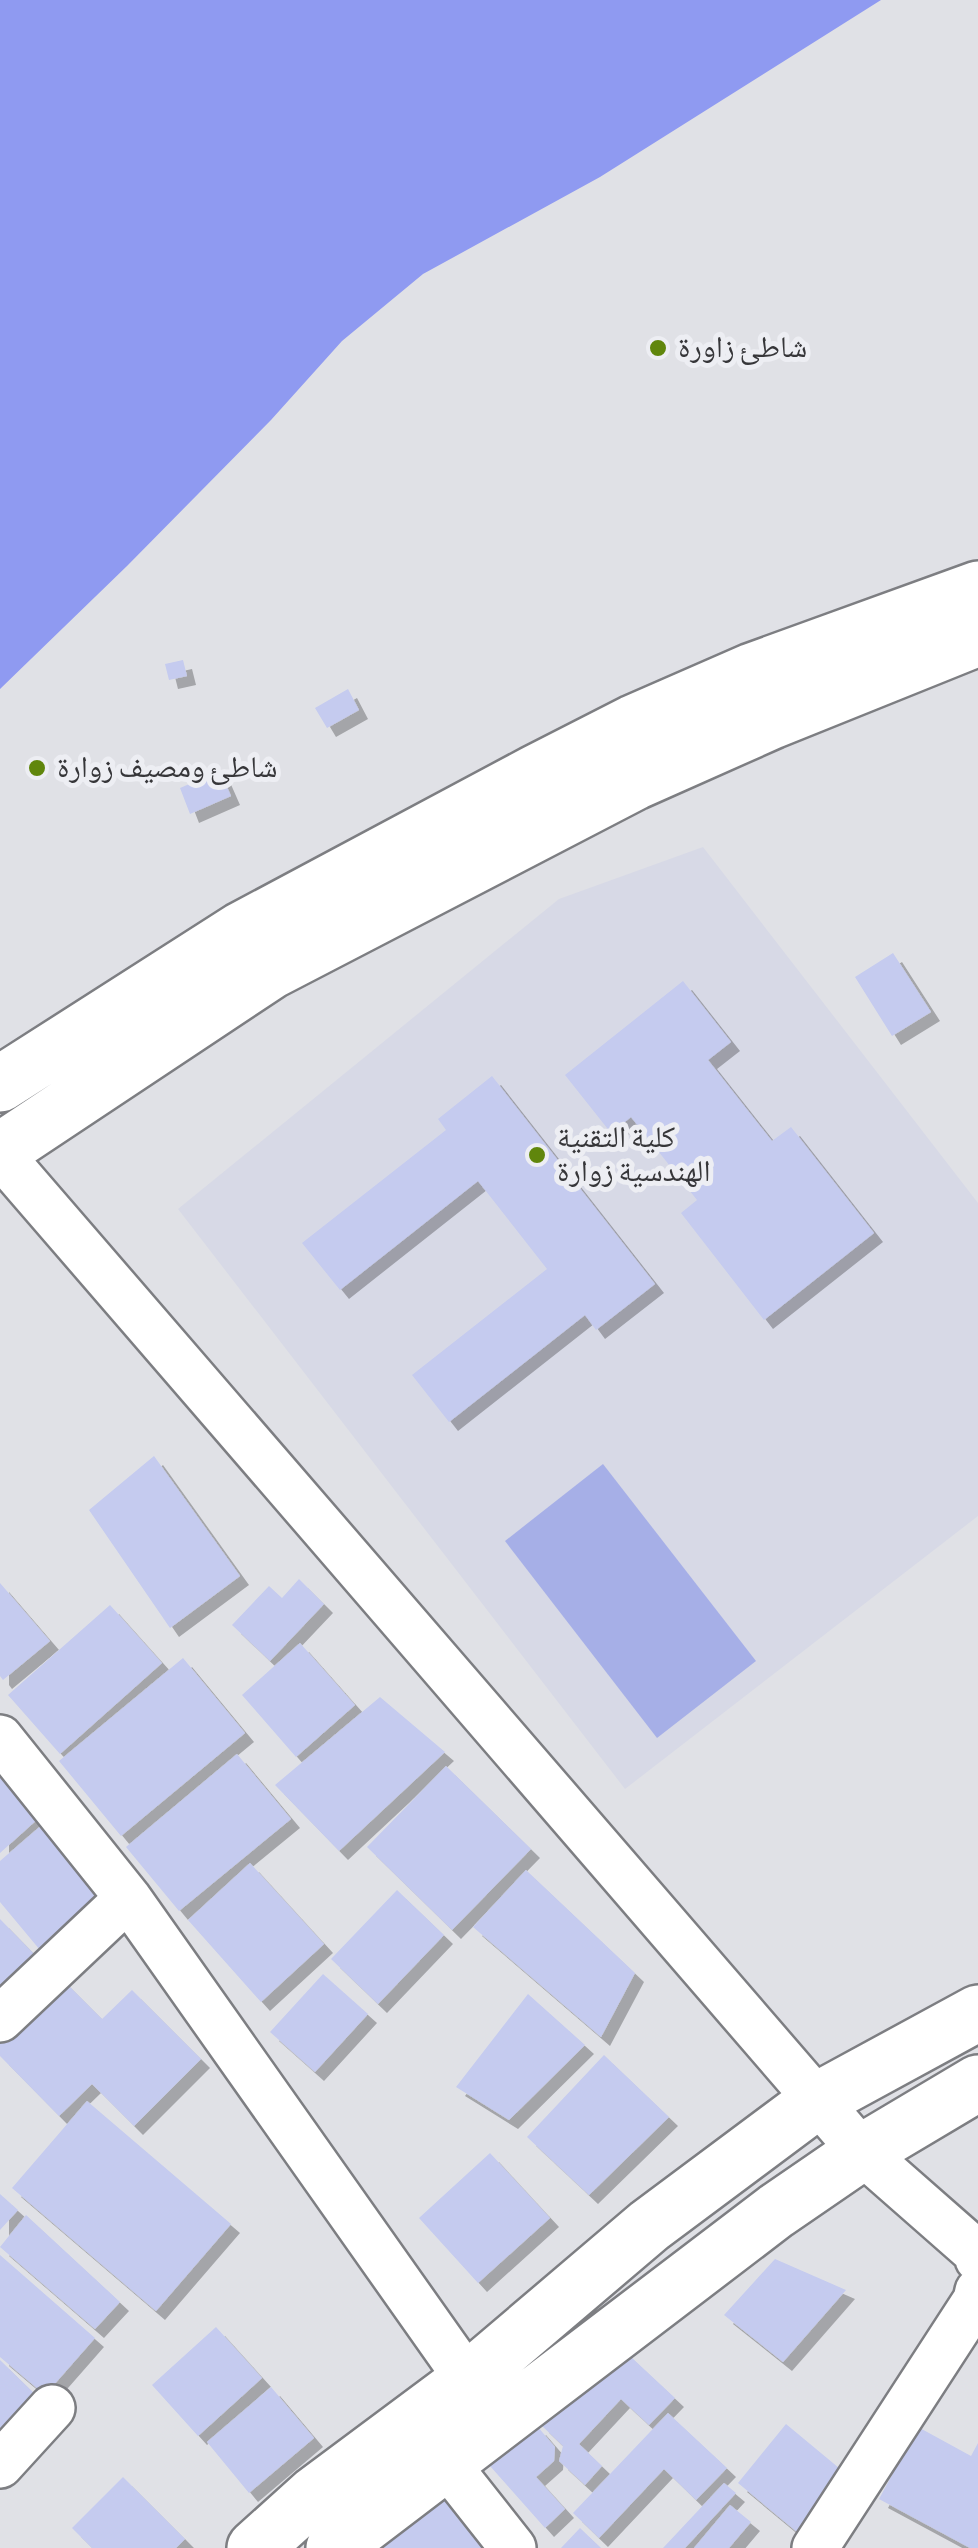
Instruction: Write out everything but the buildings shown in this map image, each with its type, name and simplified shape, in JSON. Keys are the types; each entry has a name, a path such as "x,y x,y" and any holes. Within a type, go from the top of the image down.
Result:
{"street":[{"path":"0,1084 241,930 534,772 752,671 978,589"},
{"path":"978,638 635,782 270,971 0,1153 862,2152 977,2253 978,2259"},
{"path":"752,671 772,722"},
{"path":"0,1738 128,1898 483,2401"},
{"path":"0,2019 128,1898"},
{"path":"483,2401 650,2226 818,2100 978,2013"},
{"path":"334,2548 429,2442 483,2401 762,2222 862,2152 978,2083"},
{"path":"816,2548 976,2300 978,2291"},
{"path":"0,2465 52,2408"},
{"path":"256,2548 315,2494 429,2442"},
{"path":"429,2442 513,2548"}],"shaded area":[{"path":"0,0 881,0 600,177 423,274 342,341 271,420 0,689"},
{"path":"703,847 978,1203 978,1516 625,1789 178,1209 559,899"},
{"path":"603,1464 756,1661 657,1738 505,1541"}],"place":[{"name":"شاطئ زاورة","path":"658,348"},
{"name":"شاطئ ومصيف زوارة","path":"37,768"},
{"name":"كلية التقنية الهندسية زوارة","path":"537,1155"}]}
